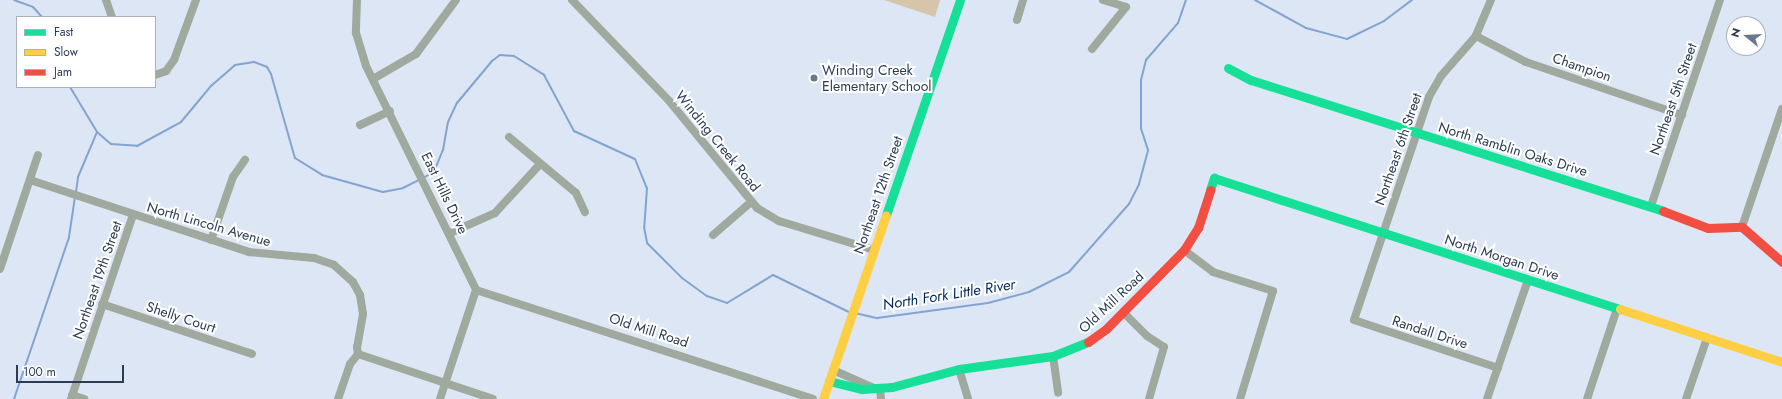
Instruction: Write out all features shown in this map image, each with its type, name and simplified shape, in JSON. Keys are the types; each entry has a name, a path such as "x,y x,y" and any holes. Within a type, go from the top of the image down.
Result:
{"street":[{"path":"106,0 112,16"},
{"path":"156,75 166,71 174,60 196,0"},
{"name":"East Hills Drive","path":"357,0 358,41 373,79 431,194 476,290"},
{"path":"373,79 416,54 456,0"},
{"name":"Winding Creek Road","path":"572,0 670,102 751,202 779,220 874,250"},
{"name":"Northeast 12th Street","path":"823,399 960,0"},
{"path":"1017,20 1023,0"},
{"path":"1092,49 1126,8 1103,0"},
{"name":"Northeast 6th Street","path":"1354,320 1434,87 1476,36 1491,0"},
{"name":"Northeast 5th Street","path":"1651,206 1720,0"},
{"name":"Champion","path":"1476,36 1526,62 1682,115"},
{"name":"North Ramblin Oaks Drive","path":"1228,68 1251,80 1651,206 1708,228 1742,226"},
{"path":"1782,109 1742,226 1774,258 1782,262"},
{"path":"360,125 390,111"},
{"path":"509,137 576,193 585,212"},
{"path":"1,264 38,155"},
{"path":"211,240 233,177 245,160"},
{"path":"450,233 495,213 540,164"},
{"name":"North Morgan Drive","path":"1214,178 1782,362"},
{"name":"Old Mill Road","path":"829,381 862,389 877,388 959,369 1054,356 1092,341 1124,312 1184,250 1198,228 1214,178"},
{"name":"North Lincoln Avenue","path":"30,180 211,240 262,255 322,260 340,269 353,282 362,302 363,321 356,347 358,354"},
{"path":"713,235 751,202"},
{"name":"Northeast 19th Street","path":"71,397 134,215"},
{"path":"1184,250 1213,272 1273,291 1240,399"},
{"path":"1487,399 1528,280"},
{"path":"440,399 476,290"},
{"name":"Old Mill Road","path":"476,290 813,399"},
{"name":"Shelly Court","path":"102,304 252,354"},
{"path":"1587,399 1617,309"},
{"path":"1124,312 1147,336 1164,347 1149,399"},
{"name":"Randall Drive","path":"1354,320 1498,368"},
{"path":"1686,399 1707,338"},
{"path":"338,399 350,364 358,354 493,399"},
{"path":"1054,356 1058,393"},
{"path":"959,369 968,399"},
{"path":"833,370 877,388 881,399"},
{"path":"71,397 84,399"}],"shaded area":[{"path":"884,0 940,0 935,17"}],"waterway":[{"name":"North Fork Little River","path":"14,0 33,7 41,16"},
{"name":"North Fork Little River","path":"855,313 877,318 988,303 1029,292 1069,272 1129,204 1139,184 1148,150 1141,128 1141,80 1146,60 1178,23 1186,0"},
{"name":"North Fork Little River","path":"1255,0 1306,28 1347,39 1384,21 1412,0"},
{"name":"North Fork Little River","path":"423,178 434,172 443,150 448,122 457,103 492,61 500,55 514,56 544,75 574,131 635,159 647,188 644,227 647,243 682,278 707,296 727,303 773,275 849,312"},
{"name":"North Fork Little River","path":"71,88 97,132 111,144 137,146 181,122 211,86 235,65 254,62 267,67 271,74 295,158 322,175 383,192 403,188 419,180"},
{"path":"76,192 78,177 97,132"},
{"path":"14,399 69,237 75,197"}],"traffic: fast":[{"path":"886,215 960,0"},
{"path":"1228,68 1251,80 1663,211"},
{"path":"1210,190 1214,178 1620,309"},
{"path":"829,381 862,389 892,387 959,369 1053,356 1088,342"}],"traffic: slow":[{"path":"823,399 886,215"},
{"path":"1620,309 1782,362"}],"traffic: jam":[{"path":"1088,342 1106,329 1184,250 1198,228 1210,190"},
{"path":"1663,211 1708,228 1742,227 1782,262"}],"place":[{"name":"Winding Creek Elementary School","path":"814,78"}]}
